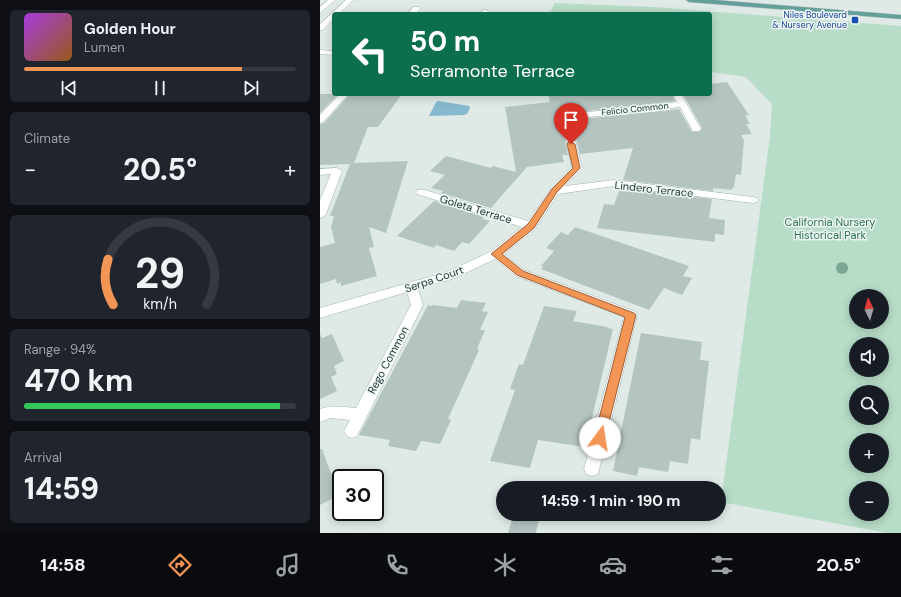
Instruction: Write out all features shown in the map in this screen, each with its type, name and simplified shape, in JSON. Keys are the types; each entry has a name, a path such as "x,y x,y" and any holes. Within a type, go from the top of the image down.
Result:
{"main road":[{"path":"689,0 773,3 901,17"}],"street":[{"path":"320,11 332,0"},
{"path":"336,12 350,0"},
{"path":"320,28 332,16"},
{"path":"320,52 332,53"},
{"path":"320,120 343,96"},
{"name":"Felicio Common","path":"678,96 696,129"},
{"name":"Felicio Common","path":"564,116 682,104"},
{"name":"Serpa Court","path":"320,313 412,288 451,275 496,254 531,226 554,191 576,168 564,116"},
{"path":"320,172 337,171 320,214"},
{"name":"Lindero Terrace","path":"554,191 614,183 753,200"},
{"name":"Goleta Terrace","path":"420,192 531,226"},
{"path":"496,254 520,273 631,315 592,469"},
{"name":"Rego Common","path":"352,431 417,305 412,288"},
{"path":"320,416 330,412 359,415"}],"green space":[{"name":"California Nursery Historical Park","path":"555,3 653,7 901,26 901,533 887,533 726,503 726,481 724,481 770,136 772,104 746,77 712,72 712,12 550,12"}],"water":[{"path":"439,101 469,106 470,108 467,114 464,115 429,116 436,102"}],"building":[{"path":"727,82 749,115 745,115 750,124 746,124 752,134 741,135 744,140 741,175 736,174 734,188 733,187 732,190 713,188 713,191 623,180 633,148 580,154 572,120 679,109 692,132 699,132 702,128 684,96 712,96 712,84"},
{"path":"320,94 332,94 332,96 336,96 320,113"},
{"path":"348,96 401,96 378,127 368,127 354,163 408,161 386,233 369,227 374,247 369,248 377,276 341,286 341,282 337,284 336,279 320,284 320,247 335,243 331,227 334,216 330,216 350,164 320,165 320,124 324,123"},
{"path":"548,96 673,96 675,101 561,114 559,117 568,155 562,155 564,162 527,167 491,208 441,193 443,191 431,188 445,175 430,171 446,156 491,168 493,166 516,172 505,107 550,102"},
{"path":"620,188 712,199 709,218 725,220 724,235 715,234 715,242 597,228 604,204 614,205"},
{"path":"434,201 484,217 482,219 490,221 469,244 462,242 454,251 436,245 434,248 397,236"},
{"path":"575,227 689,266 683,276 692,278 682,295 664,288 649,310 541,269 543,267 541,266 554,251 546,248 561,232 568,235"},
{"path":"461,300 486,303 482,311 488,312 480,330 485,330 477,349 479,350 448,419 451,420 440,444 421,441 416,451 388,446 390,440 359,435 428,305 457,308"},
{"path":"544,306 577,311 573,321 613,329 585,447 538,440 530,468 490,461 515,390 510,389 519,364 523,365"},
{"path":"641,333 702,342 700,360 709,361 700,440 691,438 688,464 670,461 668,472 639,467 637,476 613,471"},
{"path":"320,334 322,338 332,334 344,361 334,366 337,374 331,377 337,391 320,399"},
{"path":"320,449 322,449 332,476 332,499 320,505"},
{"path":"512,521 539,521 536,533 508,533"}],"place":[{"name":"Niles Boulevard & Nursery Avenue","path":"855,20"}],"route":[{"path":"571,144 576,168 554,191 531,226 496,254 520,273 631,315 600,438"}]}
